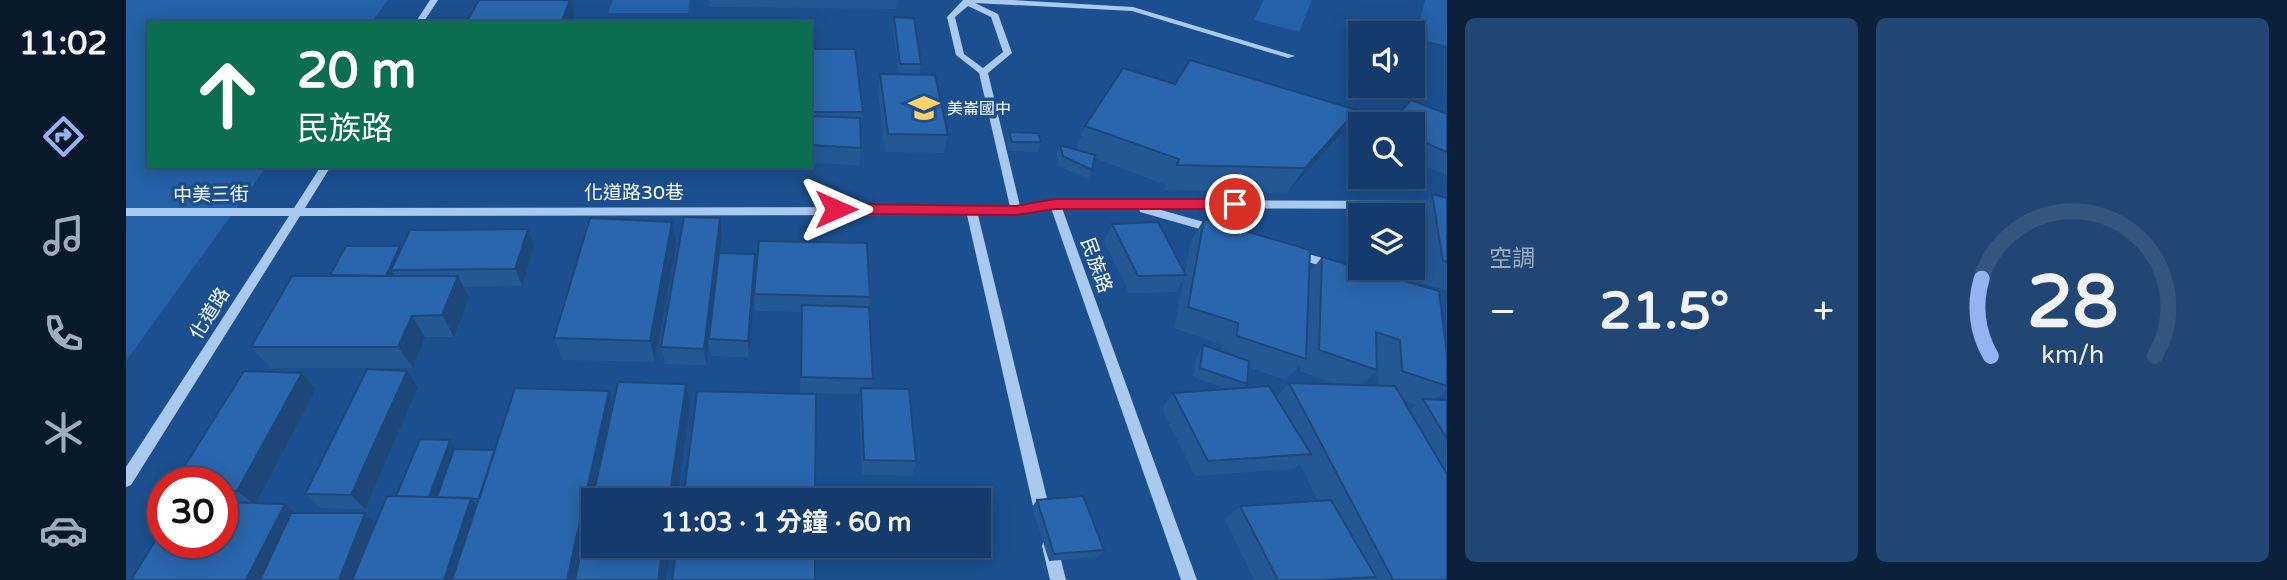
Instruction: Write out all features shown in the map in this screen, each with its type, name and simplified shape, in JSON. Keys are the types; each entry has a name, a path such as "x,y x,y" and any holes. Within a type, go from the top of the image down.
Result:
{"street":[{"path":"420,21 434,0"},
{"path":"967,1 995,16 1008,53 983,72"},
{"path":"1016,211 983,72 960,55 951,17 967,1 1131,4 1291,56"},
{"name":"化道路","path":"126,480 325,168"},
{"path":"1058,580 971,209 1016,211 1055,204 1447,205"},
{"name":"民族路","path":"1055,204 1189,580"},
{"path":"1129,204 1220,231"},
{"name":"化道路30巷","path":"297,211 971,209"},
{"name":"中美三街","path":"126,212 297,211"},
{"path":"1285,251 1348,269"}],"shaded area":[{"path":"126,0 388,0 372,21 147,21 147,168 266,168 126,361"},
{"path":"613,0 690,0 688,13 608,13"},
{"path":"1264,0 1312,0 1299,32 1254,20"},
{"path":"1425,0 1447,0 1447,46 1425,40 1425,21 1420,21"}],"building":[{"path":"479,0 570,0 562,21 467,21"},
{"path":"894,17 914,18 921,64 900,64"},
{"path":"812,49 855,49 863,112 812,112"},
{"path":"1190,60 1357,110 1348,112 1348,120 1305,168 1177,165 1179,159 1085,126 1123,68 1175,84"},
{"path":"880,74 935,75 948,135 888,134"},
{"path":"1411,100 1447,114 1447,152 1425,143 1425,112 1400,112"},
{"path":"812,116 860,118 861,148 812,145"},
{"path":"1009,132 1038,133 1041,142 1012,142"},
{"path":"1060,145 1095,155 1092,170 1063,156"},
{"path":"1432,194 1447,198 1447,262 1443,261"},
{"path":"684,217 720,218 704,349 661,347"},
{"path":"590,218 672,222 650,341 554,338"},
{"path":"1204,219 1310,250 1306,359 1237,336 1238,323 1188,307"},
{"path":"1158,222 1186,275 1138,276 1112,224"},
{"path":"528,229 515,269 391,270 410,230"},
{"path":"759,241 867,243 870,297 754,294"},
{"path":"346,246 400,246 386,276 330,275"},
{"path":"719,253 755,254 748,341 709,339"},
{"path":"1322,257 1348,265 1348,280 1401,280 1439,291 1447,355 1447,386 1402,371 1400,340 1376,332 1377,370 1319,350"},
{"path":"292,276 458,276 442,315 412,316 398,347 251,347"},
{"path":"802,305 869,307 873,379 801,377"},
{"path":"1203,345 1249,361 1247,384 1200,368"},
{"path":"367,369 407,371 351,495 305,494"},
{"path":"244,371 302,373 238,489 238,467 184,467"},
{"path":"618,382 686,384 671,488 595,488"},
{"path":"1289,383 1395,386 1447,474 1447,580 1393,580"},
{"path":"1269,386 1311,454 1208,461 1173,393"},
{"path":"515,388 609,391 587,488 581,488 581,517 567,580 452,580"},
{"path":"861,388 909,389 916,461 864,460"},
{"path":"697,391 816,394 815,488 685,488"},
{"path":"1423,399 1447,400 1447,439"},
{"path":"420,439 450,440 429,497 396,496"},
{"path":"454,449 495,450 479,499 437,497"},
{"path":"387,496 471,498 444,580 352,580"},
{"path":"1083,496 1104,550 1054,554 1037,500"},
{"path":"1331,500 1376,577 1278,580 1240,506"},
{"path":"238,503 285,504 246,580 131,580 147,554 147,558 238,558"},
{"path":"291,513 365,513 339,580 260,580"},
{"path":"581,552 581,558 661,558 658,580 575,580"},
{"path":"675,558 815,558 815,580 672,580"}],"place":[{"name":"美崙國中","path":"924,108"}],"route":[{"path":"836,209 1016,211 1055,204 1235,204"}]}
